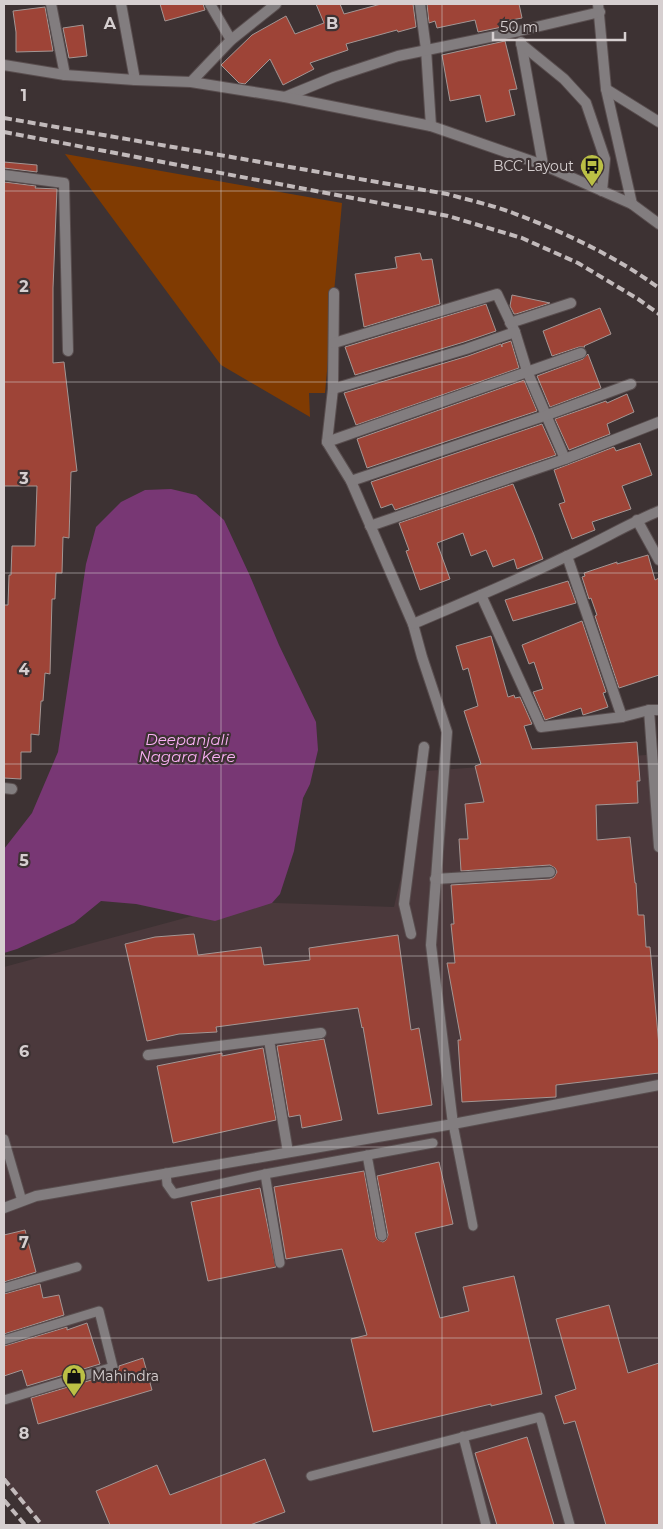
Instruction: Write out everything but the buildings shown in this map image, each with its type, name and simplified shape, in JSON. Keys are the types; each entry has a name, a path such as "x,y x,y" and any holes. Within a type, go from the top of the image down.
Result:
{"street":[{"path":"51,4 65,75"},
{"path":"121,4 135,80"},
{"path":"210,4 231,40"},
{"path":"191,82 231,40 276,4"},
{"path":"420,4 426,49 431,126"},
{"path":"285,97 334,77 398,56 519,31 599,8 606,89 632,204"},
{"path":"519,31 543,165"},
{"path":"521,44 564,79 586,103 605,159 602,191"},
{"path":"4,65 65,75 191,82 285,97 431,126 543,165 632,204 659,224"},
{"path":"606,89 659,122"},
{"path":"4,176 64,183 68,350"},
{"path":"334,294 332,389 327,442 351,480 413,624 422,658 447,732 431,945 453,1124"},
{"path":"334,343 497,294 512,328 527,371 565,459"},
{"path":"332,389 466,349 571,304"},
{"path":"327,442 581,353"},
{"path":"351,480 547,415 631,384"},
{"path":"370,526 565,459 659,422"},
{"path":"413,624 567,556 659,510"},
{"path":"637,520 659,560"},
{"path":"567,556 622,717"},
{"path":"481,595 541,727 622,717 654,710 659,847"},
{"path":"411,934 404,904 424,747"},
{"path":"435,879 550,872"},
{"path":"148,1055 321,1033"},
{"path":"269,1040 288,1152"},
{"path":"4,1208 36,1196 453,1124 659,1085"}],"lane":[{"path":"453,1124 473,1226"},
{"path":"4,1139 22,1201"},
{"path":"166,1173 167,1184 174,1194 265,1174 433,1143"},
{"path":"367,1155 382,1236"},
{"path":"265,1174 280,1263"},
{"path":"4,1288 77,1267"},
{"path":"4,1340 99,1311 113,1367 4,1400"},
{"path":"311,1476 540,1417 570,1525"},
{"path":"463,1436 486,1525"}],"shaded area":[{"path":"65,154 342,203 325,393 309,393 310,417 221,365"},
{"path":"659,754 659,1525 41,1525 4,1483 4,967 244,902 394,907 426,771"}],"water":[{"name":"Deepanjali Nagara Kere","path":"171,489 196,495 224,520 279,645 316,722 318,750 310,784 303,798 294,851 280,894 272,903 215,921 136,904 101,901 74,923 4,953 4,849 32,813 58,752 86,564 96,527 121,502 145,490"}],"railway":[{"path":"4,118 447,194 505,210 551,228 607,255 659,288"},
{"path":"4,132 448,216 522,238 578,263 638,299 659,314"},
{"path":"4,1479 42,1525"},
{"path":"4,1500 25,1525"}],"place":[{"name":"BCC Layout","path":"592,187"},
{"name":"Mahindra","path":"74,1397"}]}
